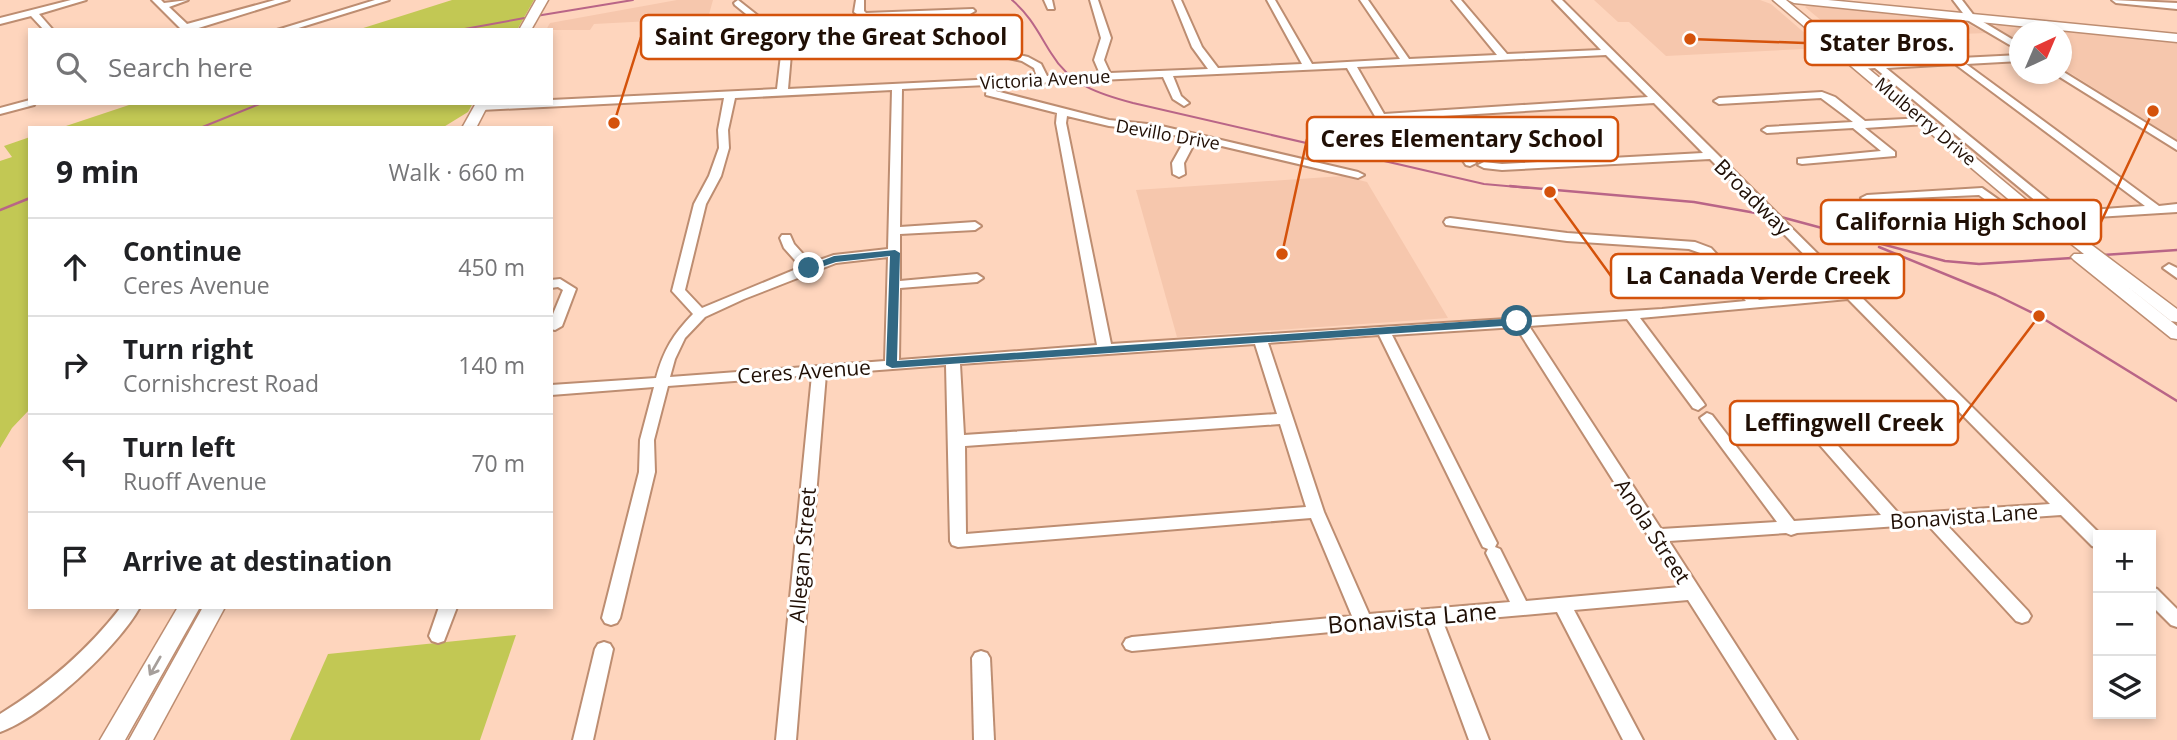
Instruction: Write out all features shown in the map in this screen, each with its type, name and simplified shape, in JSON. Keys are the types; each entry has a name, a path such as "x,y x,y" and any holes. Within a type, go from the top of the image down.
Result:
{"main road":[{"name":"Mulberry Drive","path":"1779,0 2038,217 2039,226 2177,317"},
{"path":"1794,0 2177,38"},
{"path":"533,27 547,3"},
{"path":"533,27 547,3"},
{"path":"472,126 489,105"},
{"path":"484,126 489,105"},
{"name":"Mulberry Drive","path":"2088,256 2177,334"},
{"path":"112,740 188,609"},
{"path":"141,740 213,609"}],"street":[{"path":"0,21 82,0"},
{"path":"159,3 184,0"},
{"path":"190,28 285,0"},
{"path":"288,28 385,0"},
{"path":"860,0 859,12 864,16 970,11"},
{"path":"1094,0 1105,38 1099,60 1106,76"},
{"path":"1177,0 1197,47 1215,71"},
{"path":"1271,0 1308,66"},
{"path":"1364,0 1406,61"},
{"path":"1456,0 1503,56"},
{"name":"Broadway","path":"1557,0 2093,537"},
{"path":"1957,0 1972,19 2009,41"},
{"path":"2116,0 2177,6"},
{"path":"159,3 186,28"},
{"path":"738,3 782,39 786,51 782,94"},
{"path":"33,12 47,28"},
{"path":"937,13 938,39 1025,59 1038,66 1043,79"},
{"path":"712,55 786,51 834,53"},
{"name":"Victoria Avenue","path":"553,103 992,88 1043,79 1609,52"},
{"path":"1861,66 2009,59"},
{"path":"1958,62 2157,209"},
{"path":"1350,64 1387,128"},
{"name":"Mulberry Drive","path":"1878,66 2061,216"},
{"path":"1167,74 1177,97 1184,103"},
{"path":"2072,81 2177,147"},
{"name":"Devillo Drive","path":"992,88 1109,123 1157,128 1357,175"},
{"path":"892,365 897,91"},
{"path":"1719,101 1822,95 1831,99 1891,154 1802,161"},
{"path":"700,314 678,291 679,283 700,204 715,176 724,148 723,130 730,96"},
{"path":"1381,117 1656,100"},
{"path":"0,111 28,104"},
{"path":"1062,111 1061,124 1105,349"},
{"path":"1435,112 1470,163"},
{"path":"1767,130 1926,121"},
{"path":"1178,174 1178,163 1194,136"},
{"path":"1484,165 1502,167 1713,156"},
{"path":"1867,198 1982,191 2016,218 2177,208"},
{"path":"1450,222 1567,237 1691,245 1707,251 1756,304"},
{"path":"895,231 975,226"},
{"path":"786,238 788,245 809,268"},
{"path":"611,618 647,472 647,440 668,359 679,336 700,314 809,268 834,259 895,253"},
{"path":"895,285 977,278"},
{"path":"553,284 560,283 570,289 555,326"},
{"name":"Ceres Avenue","path":"553,390 1105,349 1631,315 1852,295"},
{"path":"1631,315 1791,529"},
{"name":"Anola Street","path":"1518,321 1787,740"},
{"path":"1382,330 1521,607"},
{"path":"1260,339 1283,419 1315,512 1363,620"},
{"path":"953,362 958,541 1315,512"},
{"name":"Allegan Street","path":"786,740 819,371"},
{"path":"957,441 1283,419"},
{"path":"1817,432 1896,521"},
{"name":"Bonavista Lane","path":"1654,536 2065,509"},
{"path":"1931,518 2022,616"},
{"name":"Bonavista Lane","path":"1132,644 1363,620 1693,593"},
{"path":"2156,599 2177,620"},
{"path":"1562,605 1633,740"},
{"path":"0,724 35,703 77,670 111,635 130,609"},
{"path":"438,636 447,609"},
{"path":"1432,616 1479,740"},
{"path":"583,740 604,649"},
{"path":"981,659 984,740"}],"shaded area":[{"path":"677,0 713,0 708,18 594,24 590,30 553,30 547,28 550,23"},
{"path":"1594,0 1760,0 1771,4 1822,48 1666,56 1629,22 1618,22"},
{"path":"1808,5 1961,21 1986,33 1962,34 1971,40 1852,46 1805,7"},
{"path":"2009,25 2009,35 1995,26"},
{"path":"2072,31 2177,42 2177,140 2072,74"},
{"path":"1343,176 1367,182 1448,318 1177,337 1136,190"}],"green space":[{"path":"452,0 534,0 518,28 363,28"},
{"path":"129,105 472,105 468,112 445,126 66,126"},
{"path":"28,138 28,411 12,428 0,448 0,161 12,157 4,146"},
{"path":"516,635 480,740 290,740 328,654"}],"waterway":[{"path":"536,16 633,0"},
{"path":"1012,0 1029,18 1067,73 1086,87 1109,96 1484,184 1530,188"},
{"path":"470,28 530,17"},
{"path":"205,126 257,105"},
{"path":"1510,186 1694,202 1767,215"},
{"path":"0,210 28,199"},
{"path":"1781,217 1945,261 1979,264 2072,258"},
{"path":"1879,247 1996,295 2039,316 2177,401"},
{"path":"2103,255 2177,250"}],"place":[{"name":"Stater Bros.","path":"1690,39"},
{"name":"California High School","path":"2153,111"},
{"name":"Saint Gregory the Great School","path":"614,123"},
{"name":"La Canada Verde Creek","path":"1550,192"},
{"name":"Ceres Elementary School","path":"1282,254"},
{"name":"Leffingwell Creek","path":"2039,316"}],"route":[{"path":"809,268 855,255 895,253 892,365 1517,321"}]}
